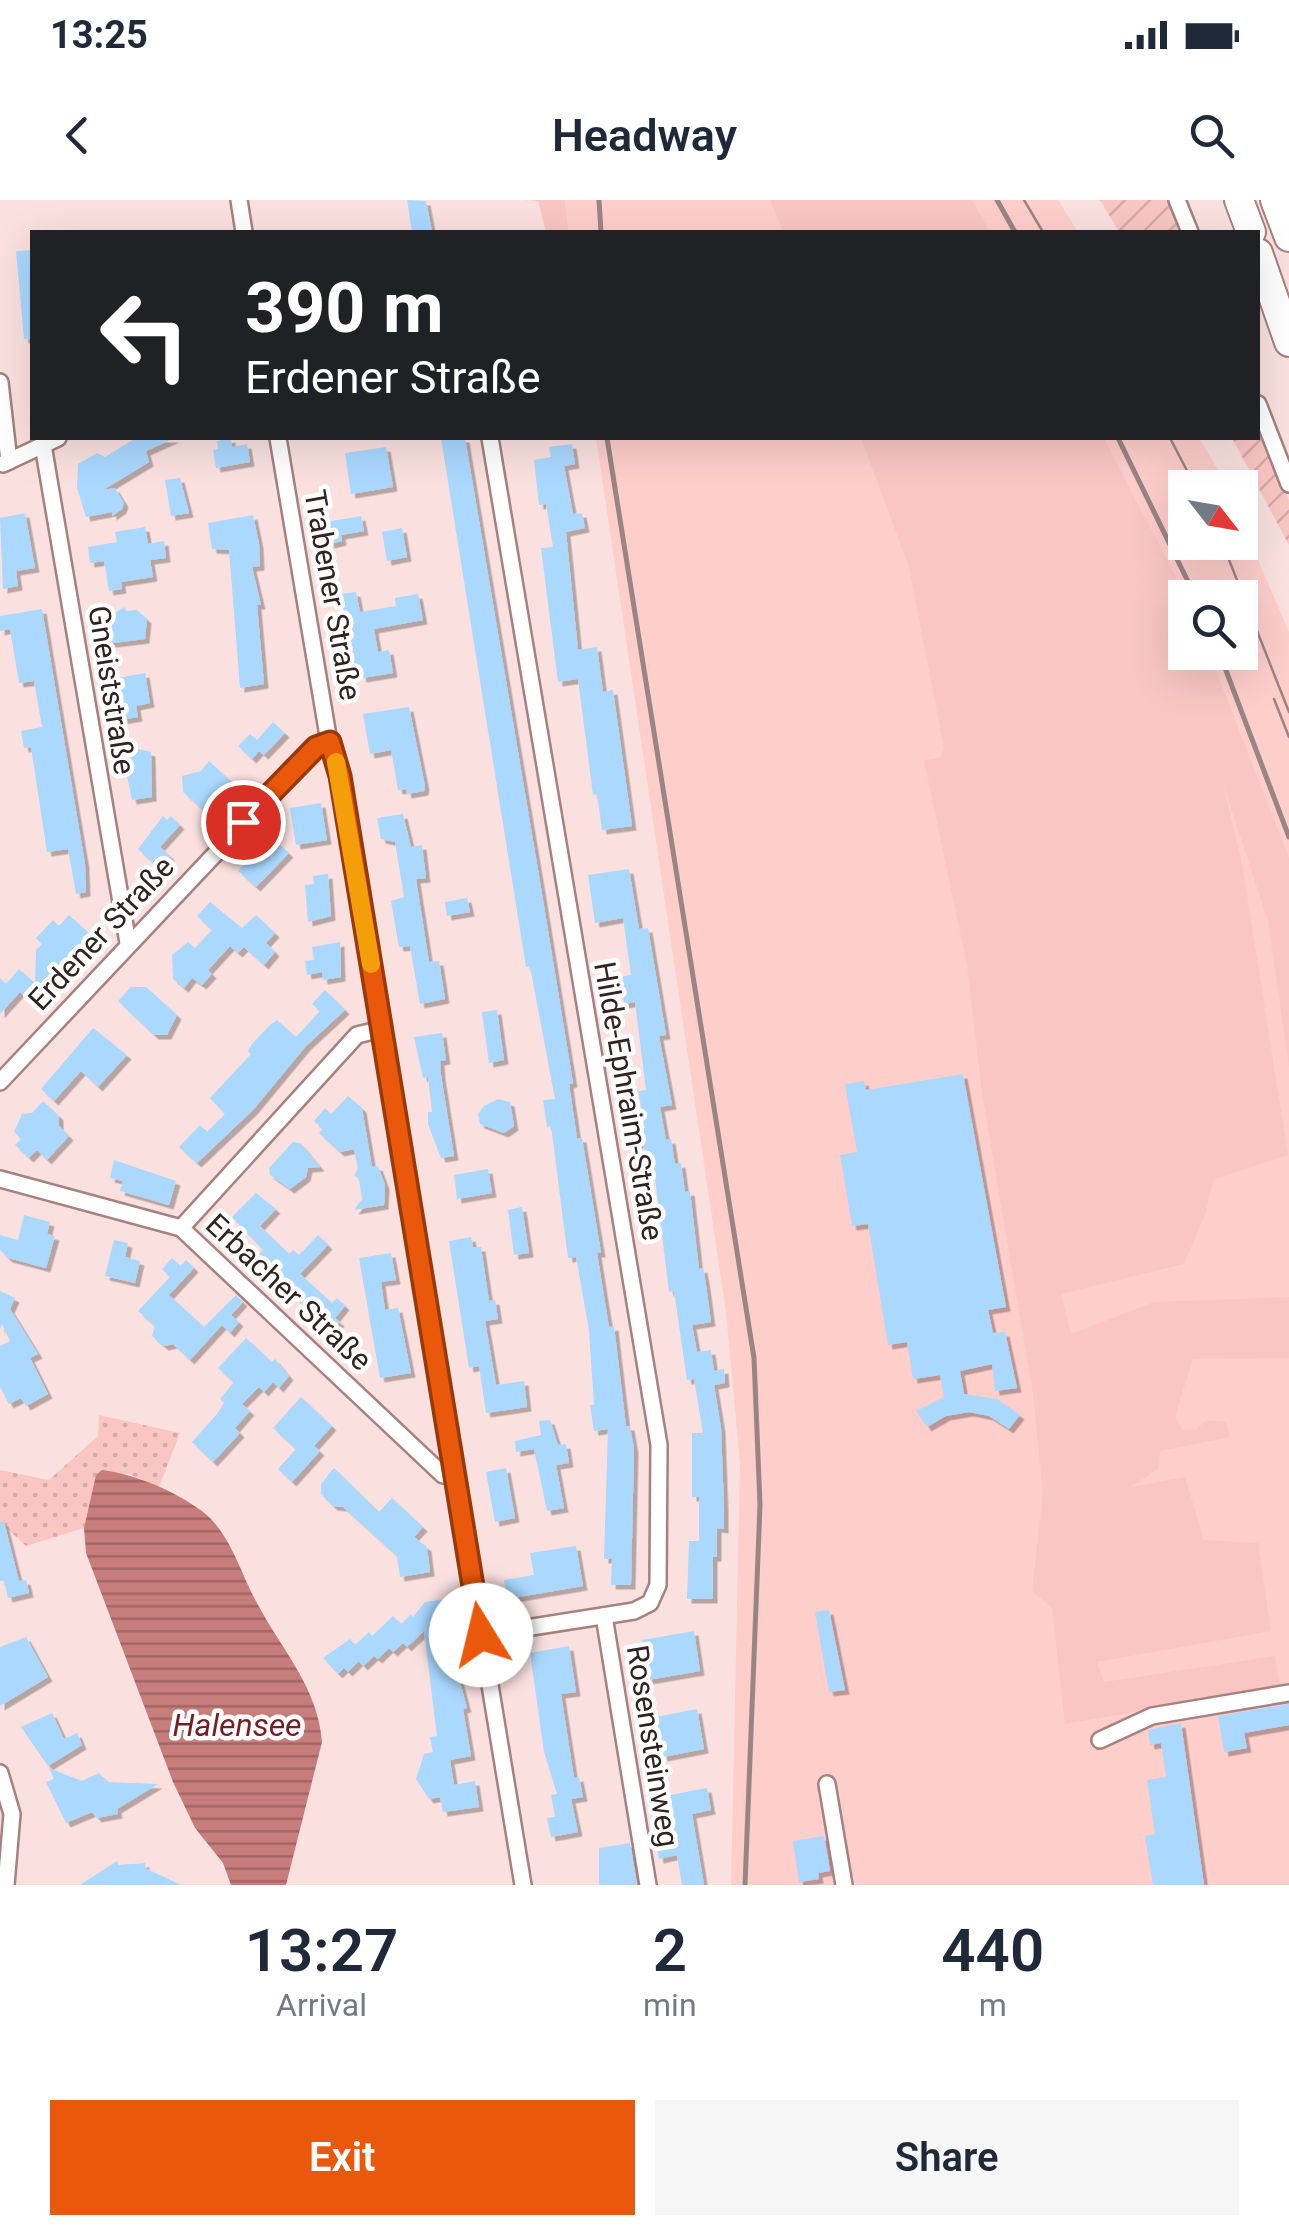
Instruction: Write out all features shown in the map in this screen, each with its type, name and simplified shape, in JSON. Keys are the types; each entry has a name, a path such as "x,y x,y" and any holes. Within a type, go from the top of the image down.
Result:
{"highway":[{"path":"1239,200 1250,230"},
{"path":"1274,200 1289,236"},
{"path":"1260,255 1289,326"},
{"path":"1260,256 1289,342"}],"street":[{"path":"239,200 244,230"},
{"path":"1178,200 1189,230"},
{"path":"0,382 4,463 54,440"},
{"path":"1260,409 1289,484"},
{"name":"Trabener Straße","path":"278,440 330,742 340,776 523,1885"},
{"name":"Hilde-Ephraim-Straße","path":"481,1635 642,1609 655,1595 659,1445 490,440"},
{"name":"Gneiststraße","path":"43,445 128,943"},
{"name":"Erdener Straße","path":"0,1082 316,747 330,742"},
{"path":"181,1228 357,1035 382,1030"},
{"name":"Erbacher Straße","path":"0,1179 181,1228 443,1475 456,1474"},
{"name":"Rosensteinweg","path":"604,1616 648,1885"},
{"path":"1100,1740 1152,1716 1289,1693"},
{"path":"0,1773 12,1814 6,1885"},
{"path":"827,1784 844,1885"}],"shaded area":[{"path":"523,200 565,200 569,230 545,230 538,201"},
{"path":"565,200 1058,200 1077,230 569,230"},
{"path":"770,200 972,200 989,230 782,230"},
{"path":"1100,200 1171,200 1183,230 1118,230"},
{"path":"1260,425 1289,500 1289,545 1258,487 1258,470 1249,470 1233,440 1260,440"},
{"path":"596,440 1200,440 1218,470 1168,470 1168,560 1258,560 1289,632 1289,1885 731,1885 740,1464 726,1312"},
{"path":"862,440 1105,440 1177,580 1168,580 1168,670 1216,670 1289,858 1289,1067 1268,921 1223,784 1242,863 1288,1155 1213,1180 1206,1212 1184,1264 1061,1294 1071,1334 1154,1302 1289,1297 1289,1358 1193,1359 1175,1416 1183,1430 1196,1429 1207,1420 1226,1422 1230,1437 1160,1451 1159,1468 1131,1487 1185,1477 1204,1540 1258,1543 1271,1631 1097,1662 1104,1682 1275,1656 1280,1687 1065,1724 1052,1608 1032,1591 1043,1494 1033,1394 982,1093 967,965 924,761 940,757 944,749 909,567"},
{"path":"99,1415 180,1433 159,1487 129,1474 96,1476 84,1528 26,1546 0,1522 0,1470 49,1480 98,1436"}],"water":[{"name":"Halensee","path":"102,1470 167,1490 212,1520 228,1542 314,1704 322,1742 286,1885 231,1885 223,1863 195,1828 173,1782 86,1553 84,1528 96,1475"}],"building":[{"path":"407,200 426,201 432,230 412,230"},
{"path":"30,250 30,338 24,339 16,251"},
{"path":"133,440 171,440 146,451 149,462 103,490 115,488 124,503 122,509 112,516 112,512 86,517 77,488 78,464 97,453 105,457"},
{"path":"231,440 232,447 247,444 250,462 216,468 213,450 218,449 217,441"},
{"path":"441,440 465,440 573,1083 569,1084 577,1138 582,1138 609,1327 614,1326 626,1426 630,1426 634,1449 631,1585 611,1585 612,1559 604,1559 608,1429 594,1431 589,1330 576,1257 568,1258 551,1126 547,1127 543,1100 555,1099 530,966 526,967"},
{"path":"572,444 575,464 564,466 573,514 582,513 585,528 566,532 578,650 597,647 603,692 613,690 632,826 602,830 597,794 593,795 578,679 558,682 541,548 553,547 546,504 539,505 534,460 551,457 549,447"},
{"path":"386,447 393,487 351,494 345,453"},
{"path":"180,478 189,513 171,516 165,480"},
{"path":"25,513 35,568 16,571 18,586 3,589 0,518"},
{"path":"253,515 260,566 252,567 261,605 257,605 264,684 240,688 229,550 212,549 208,523"},
{"path":"361,516 364,531 341,535 342,541 330,544 326,522"},
{"path":"145,527 148,544 164,541 166,558 150,560 153,577 121,582 122,589 109,591 104,561 90,563 88,547 117,542 115,532"},
{"path":"402,528 407,557 387,561 382,532"},
{"path":"356,592 360,612 396,606 395,598 418,594 423,620 374,629 378,652 389,650 393,673 362,678 361,672 354,673 341,594"},
{"path":"125,607 126,611 137,610 147,619 145,639 105,644 102,620"},
{"path":"42,609 85,864 86,892 76,894 68,849 47,852 31,747 24,748 21,731 42,727 34,681 19,683 10,629 0,631 0,616"},
{"path":"145,673 150,703 136,706 138,717 121,720 112,679"},
{"path":"409,707 425,786 424,791 407,794 406,789 398,790 391,750 370,754 363,714"},
{"path":"273,722 285,733 264,755 259,751 252,759 238,746 250,734 257,740"},
{"path":"138,749 151,752 152,797 132,800 123,757"},
{"path":"209,761 235,785 208,814 183,792 182,776 201,771"},
{"path":"321,803 327,840 296,845 290,808"},
{"path":"403,814 411,847 422,845 426,878 416,879 429,962 439,961 445,999 420,1004 410,946 399,947 391,901 404,897 395,842 381,839 377,818"},
{"path":"163,816 167,820 171,816 180,825 160,847 170,856 159,868 138,849"},
{"path":"270,836 289,853 256,887 238,871"},
{"path":"629,869 639,929 648,928 666,1035 659,1036 672,1105 660,1107 666,1140 671,1139 675,1164 681,1163 685,1192 690,1191 699,1269 703,1268 706,1285 711,1322 692,1325 697,1352 711,1350 714,1371 724,1369 725,1383 714,1385 721,1428 724,1529 717,1528 713,1599 687,1599 689,1541 699,1541 699,1497 692,1497 692,1433 703,1433 694,1379 687,1380 674,1291 669,1292 652,1154 645,1155 643,1143 634,1145 631,1130 645,1128 638,1091 646,1090 635,1002 624,1004 620,977 631,975 623,918 595,923 588,875"},
{"path":"328,874 331,916 308,922 305,885 314,884 313,876"},
{"path":"467,898 470,912 447,916 445,902"},
{"path":"210,902 242,928 256,915 275,933 266,943 275,952 264,965 244,947 238,953 230,946 208,970 212,974 202,985 192,978 184,988 173,979 172,955 188,942 195,948 212,930 197,916"},
{"path":"69,915 92,936 34,1003 34,998 31,1002 20,992 0,1014 0,978 6,984 19,969 35,983 36,950 42,944 36,938 53,920 59,926"},
{"path":"340,942 341,977 323,980 322,972 307,975 305,961 314,960 312,947"},
{"path":"131,987 146,987 177,1015 167,1035 154,1035 118,1001"},
{"path":"325,990 345,1010 306,1046 253,1110 197,1163 179,1147 200,1125 207,1132 225,1114 210,1098 251,1054 248,1051 252,1044 277,1020 296,1037 320,1011 312,1004"},
{"path":"497,1010 504,1060 489,1063 482,1012"},
{"path":"93,1028 127,1055 98,1087 81,1071 54,1101 41,1089"},
{"path":"442,1033 446,1060 440,1061 441,1075 454,1156 441,1158 428,1124 428,1112 432,1112 428,1077 423,1078 414,1037"},
{"path":"963,1074 1006,1307 988,1310 993,1333 1005,1332 1017,1388 995,1391 992,1364 960,1371 964,1394 997,1399 1020,1415 1009,1429 989,1416 969,1412 946,1416 927,1427 916,1411 944,1397 940,1375 913,1379 907,1342 888,1345 868,1224 852,1226 840,1155 857,1152 845,1084 864,1081 866,1090"},
{"path":"348,1096 362,1108 372,1167 378,1166 385,1185 384,1205 354,1210 362,1199 359,1179 354,1175 358,1169 354,1149 340,1152 319,1133 323,1129 314,1121 325,1108 331,1114"},
{"path":"498,1099 510,1102 514,1126 504,1133 480,1124 478,1114"},
{"path":"43,1101 59,1116 59,1126 69,1136 47,1160 37,1150 29,1158 15,1145 21,1139 14,1132 22,1114 32,1113"},
{"path":"293,1142 300,1143 320,1167 308,1168 306,1177 290,1189 270,1175 269,1168"},
{"path":"114,1160 176,1181 169,1205 120,1191 123,1181 110,1178"},
{"path":"488,1169 492,1193 457,1199 454,1175"},
{"path":"256,1193 276,1209 260,1226 289,1254 293,1250 299,1255 318,1235 328,1245 300,1274 332,1303 337,1298 345,1306 335,1318 340,1322 331,1331 254,1259 263,1250 232,1217"},
{"path":"522,1207 529,1253 514,1255 508,1210"},
{"path":"24,1215 50,1222 47,1234 55,1236 46,1268 8,1258 0,1250 0,1235 18,1240"},
{"path":"471,1237 473,1247 481,1247 489,1301 495,1300 498,1319 485,1321 496,1385 524,1381 527,1407 486,1413 479,1366 469,1368 449,1241"},
{"path":"114,1240 128,1243 125,1257 140,1261 135,1283 105,1276"},
{"path":"391,1253 396,1280 381,1282 385,1310 398,1308 411,1373 380,1378 359,1258"},
{"path":"172,1258 180,1266 186,1260 194,1268 169,1295 204,1327 236,1295 243,1302 231,1315 239,1322 230,1333 222,1325 190,1360 173,1344 164,1346 152,1336 155,1326 138,1311 170,1277 162,1269"},
{"path":"0,1291 15,1298 10,1309 38,1354 30,1358 48,1394 26,1406 21,1398 9,1404 0,1387 0,1346 10,1341 2,1324 0,1329"},
{"path":"246,1338 272,1362 275,1359 289,1376 279,1388 273,1382 264,1392 259,1387 242,1404 250,1411 235,1428 240,1433 213,1462 192,1442 217,1414 224,1403 220,1399 234,1382 218,1368"},
{"path":"301,1397 332,1426 314,1446 320,1451 292,1482 278,1469 296,1449 273,1428"},
{"path":"550,1420 558,1445 566,1444 569,1463 556,1465 564,1508 547,1511 534,1449 516,1452 515,1441 541,1435 539,1421"},
{"path":"334,1468 379,1512 392,1498 423,1527 414,1537 427,1547 430,1572 400,1577 397,1556 343,1507 333,1506 321,1494 321,1484"},
{"path":"506,1468 515,1518 495,1522 486,1472"},
{"path":"0,1522 4,1522 19,1581 26,1580 29,1593 8,1598 4,1581 0,1581"},
{"path":"576,1546 583,1586 507,1599 504,1580 534,1575 530,1553"},
{"path":"446,1599 452,1652 467,1708 463,1709 471,1756 450,1760 454,1785 475,1781 479,1807 443,1812 440,1797 429,1799 416,1779 424,1754 433,1752 430,1737 437,1736 424,1631 407,1647 403,1643 393,1652 389,1648 363,1666 359,1661 348,1672 344,1668 338,1674 323,1658 350,1639 355,1645 369,1632 372,1636 393,1616 401,1624 425,1602"},
{"path":"829,1610 845,1690 829,1692 815,1612"},
{"path":"694,1631 700,1671 648,1680 642,1640"},
{"path":"26,1637 48,1677 0,1706 0,1647"},
{"path":"569,1646 576,1692 561,1694 574,1778 579,1777 583,1797 571,1799 578,1832 551,1837 547,1818 555,1817 551,1795 557,1794 544,1752 530,1653"},
{"path":"1289,1704 1289,1725 1244,1733 1247,1748 1224,1752 1218,1716"},
{"path":"697,1709 704,1749 663,1757 656,1717"},
{"path":"52,1713 64,1739 77,1733 82,1745 48,1766 21,1727"},
{"path":"1181,1723 1204,1885 1153,1885 1145,1836 1155,1834 1147,1780 1166,1777 1161,1743 1150,1745 1148,1730"},
{"path":"49,1768 82,1781 99,1773 107,1782 158,1784 117,1809 118,1814 97,1818 92,1812 66,1823 46,1782 54,1779"},
{"path":"707,1788 711,1810 692,1814 704,1885 682,1885 677,1855 659,1859 649,1799"},
{"path":"824,1836 830,1871 818,1873 819,1879 799,1882 793,1841"},
{"path":"630,1843 637,1885 599,1885 599,1848"},
{"path":"117,1861 119,1865 145,1863 145,1868 181,1885 80,1885"}],"tram line":[{"path":"1024,200 1042,230"},
{"path":"1171,440 1187,470"},
{"path":"1229,560 1289,712"},
{"path":"1274,699 1289,737"}],"railway":[{"path":"599,200 601,230"},
{"path":"997,200 1014,230"},
{"path":"607,440 754,1358 760,1505 745,1885"},
{"path":"1119,440 1187,580"},
{"path":"1226,670 1289,837"}],"slow traffic":[{"path":"336,762 371,964"}],"route":[{"path":"243,822 316,747 330,742 340,776 481,1635"}]}
